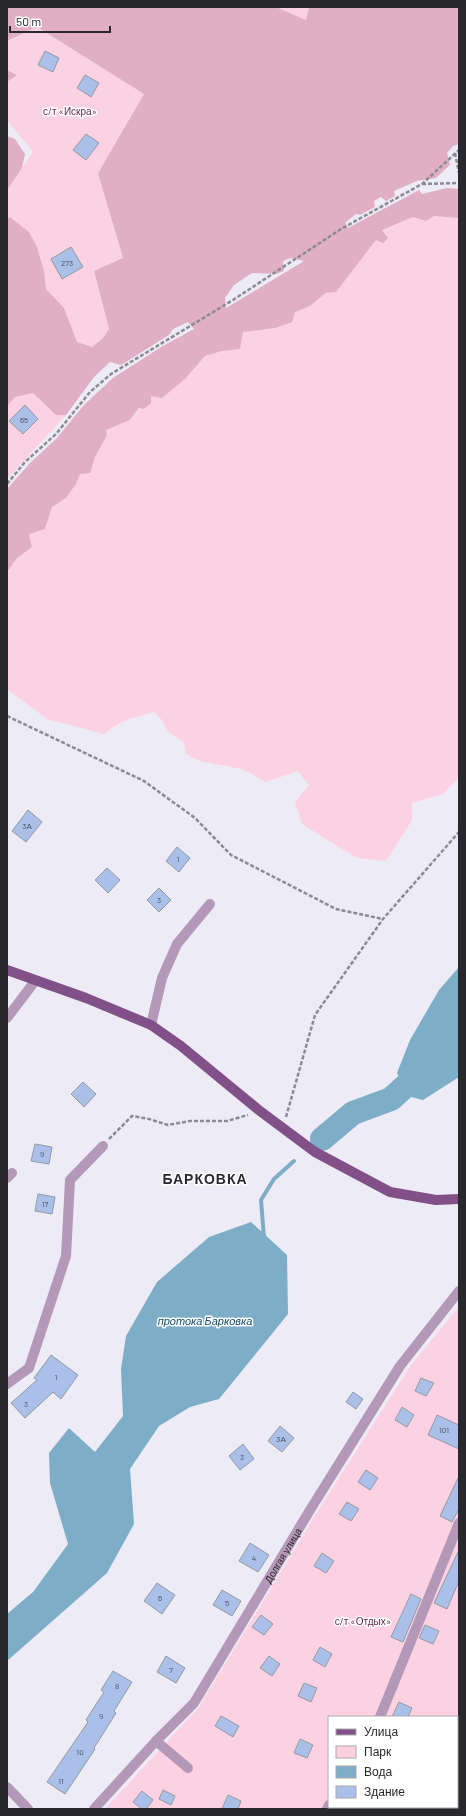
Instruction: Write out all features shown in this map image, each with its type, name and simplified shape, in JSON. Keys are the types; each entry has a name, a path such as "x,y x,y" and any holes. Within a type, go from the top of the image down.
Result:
{"main road":[{"path":"7,970 34,981 86,998 151,1025 180,1046 260,1111 315,1152 390,1192 436,1200 459,1199"}],"street":[{"path":"151,1025 162,978 177,944 210,904"},
{"path":"7,1018 34,981"},
{"path":"7,1384 29,1368 66,1256 70,1180 103,1146"},
{"name":"Долгая улица","path":"94,1809 156,1741 194,1703 310,1510 400,1366 459,1291"},
{"path":"380,1716 459,1523"},
{"path":"156,1741 188,1768"},
{"path":"7,1787 28,1809"}],"path":[{"path":"7,484 26,462 56,434 90,392 111,374 233,300 341,229 422,184 455,152 459,150"},
{"path":"455,152 459,173"},
{"path":"422,184 459,183"},
{"path":"7,716 144,781 195,818 231,855 336,910 383,919"},
{"path":"283,1128 315,1015 383,919 459,832"},
{"path":"103,1146 132,1116 149,1119 168,1125 190,1121 228,1121 260,1111"}],"green space":[{"path":"276,7 309,7 306,20"},
{"name":"с/т «Искра»","path":"37,27 144,94 98,172 123,259 94,271 109,329 103,338 91,347 77,342 64,308 46,289 44,271 37,247 10,217 7,219 7,190 33,152 7,120 7,82 17,75 7,70 7,41"},
{"path":"434,216 459,218 459,777 443,794 412,803 412,820 386,861 357,858 302,824 295,802 309,785 298,771 266,782 242,769 200,761 186,754 184,742 168,732 161,719 154,712 121,723 104,734 47,719 7,689 7,572 17,558 32,547 29,534 45,529 52,507 66,498 76,484 80,474 90,472 95,457 107,435 106,430 130,420 151,396 185,379 205,356 222,351 243,332 275,328 295,312 310,306 326,293 336,291 376,240 388,238 382,230 413,217 426,221"},
{"path":"33,393 56,415 66,415 7,479 7,406 15,397"},
{"name":"с/т «Отдых»","path":"459,1307 459,1809 105,1809 199,1707 314,1517 411,1365"}],"shaded area":[{"path":"7,7 276,7 306,20 309,7 459,7 459,144 453,146 447,153 450,165 436,178 417,181 394,191 395,196 386,201 381,197 374,201 375,207 360,215 356,214 345,223 348,228 419,190 422,194 447,188 459,189 459,218 434,216 426,221 413,217 382,230 388,238 383,243 376,240 336,292 326,293 310,306 295,312 292,322 275,328 243,332 240,349 222,351 205,356 185,379 162,398 151,396 151,403 144,409 139,408 130,420 106,430 107,435 95,457 90,473 80,474 76,484 66,498 52,507 45,529 29,534 32,547 17,558 7,572 7,489 30,463 56,439 84,405 113,378 161,347 194,329 188,322 173,329 169,335 121,365 110,362 94,377 66,415 56,415 33,393 15,397 7,406 7,219 10,217 29,232 37,247 44,271 46,289 64,308 77,342 92,347 103,338 109,329 94,271 123,258 98,173 144,94 37,27 7,41","holes":["291,258 304,261 226,308 225,298 234,285 252,273 276,274 284,271 283,261"]},
{"path":"7,70 17,75 7,82"},
{"path":"7,136 15,139 25,154 22,168 7,190"}],"water":[{"path":"459,967 459,1077 423,1100 411,1097 397,1073 410,1040 439,990"},
{"name":"протока Барковка","path":"251,1222 287,1255 288,1314 219,1399 190,1407 159,1426 130,1469 134,1524 107,1573 7,1661 7,1614 33,1592 68,1544 50,1483 49,1453 69,1428 95,1452 123,1416 121,1369 126,1336 157,1282 209,1237"}],"building":[{"path":"45,51 59,58 53,72 38,65"},
{"path":"85,75 99,83 91,97 77,88"},
{"path":"86,134 99,143 86,160 73,150"},
{"path":"71,247 83,267 62,279 51,259"},
{"path":"25,405 38,419 23,434 9,421"},
{"path":"28,810 42,822 26,842 12,831"},
{"path":"177,847 190,858 179,872 166,861"},
{"path":"107,868 120,880 108,893 95,880"},
{"path":"159,888 171,900 159,912 147,900"},
{"path":"83,1082 96,1094 84,1107 71,1094"},
{"path":"35,1144 52,1147 49,1164 31,1161"},
{"path":"38,1194 55,1197 52,1214 35,1211"},
{"path":"51,1355 78,1375 61,1399 53,1392 25,1418 11,1403 37,1380 34,1378"},
{"path":"421,1378 434,1383 426,1396 415,1391"},
{"path":"353,1392 363,1399 356,1409 346,1402"},
{"path":"402,1407 414,1415 407,1427 395,1420"},
{"path":"437,1415 459,1425 459,1449 428,1435"},
{"path":"280,1426 294,1438 282,1452 268,1441"},
{"path":"243,1444 254,1459 240,1470 229,1456"},
{"path":"366,1470 378,1478 370,1490 358,1482"},
{"path":"459,1476 459,1509 452,1522 440,1516"},
{"path":"347,1502 359,1509 351,1521 339,1514"},
{"path":"250,1543 269,1555 258,1572 239,1561"},
{"path":"459,1550 459,1581 447,1609 434,1603"},
{"path":"322,1553 334,1561 326,1573 314,1566"},
{"path":"157,1583 175,1595 162,1614 144,1601"},
{"path":"222,1590 241,1601 232,1616 213,1605"},
{"path":"411,1594 421,1599 403,1642 391,1637"},
{"path":"261,1615 273,1624 264,1635 252,1627"},
{"path":"425,1625 439,1631 433,1644 419,1638"},
{"path":"320,1647 332,1654 325,1667 313,1660"},
{"path":"166,1656 185,1668 176,1683 157,1672"},
{"path":"269,1656 280,1664 272,1676 260,1668"},
{"path":"113,1671 132,1682 114,1711 116,1713 94,1748 95,1749 65,1794 47,1782 88,1722 86,1720 104,1692 101,1690"},
{"path":"304,1683 317,1688 311,1702 298,1696"},
{"path":"399,1702 412,1708 408,1716 392,1716"},
{"path":"221,1716 239,1726 233,1737 215,1726"},
{"path":"300,1739 313,1745 307,1758 294,1753"},
{"path":"163,1790 175,1796 171,1805 159,1799"},
{"path":"142,1791 153,1800 146,1809 142,1809 133,1802"},
{"path":"228,1795 241,1801 238,1809 222,1809"}],"waterway":[{"path":"322,1139 353,1113 391,1099 412,1080 439,1050 459,1023"},
{"path":"264,1238 261,1200 274,1179 294,1161"}],"district":[{"name":"БАРКОВКА","path":"205,1179"}]}
